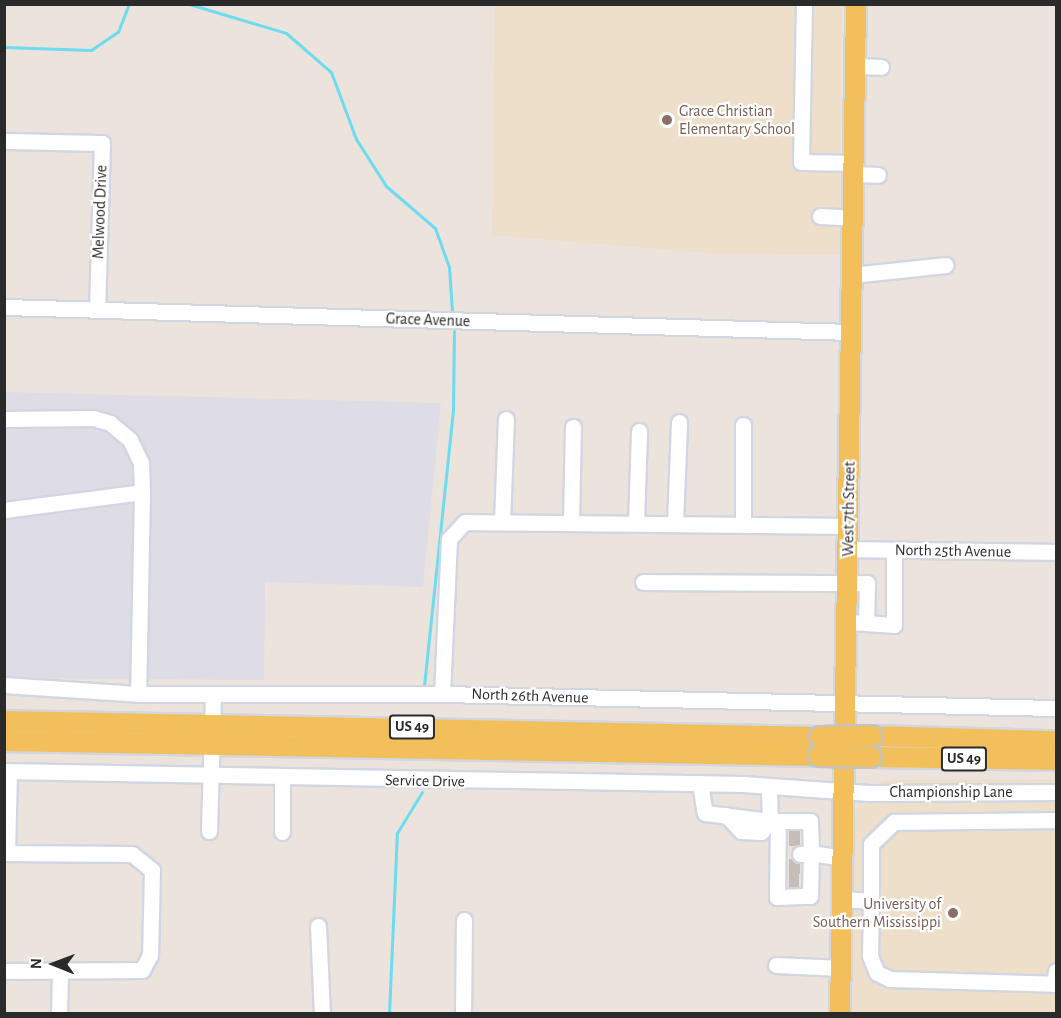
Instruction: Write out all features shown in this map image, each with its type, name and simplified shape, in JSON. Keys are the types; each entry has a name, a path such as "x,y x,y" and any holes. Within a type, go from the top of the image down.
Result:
{"main road":[{"name":"West 7th Street","path":"840,1014 846,702 857,623 858,584 849,549 856,4"},
{"name":"US 49","path":"4,721 211,734 819,746 871,757 1056,760"},
{"name":"US 49","path":"4,741 211,734"},
{"name":"US 49","path":"819,746 872,736 1056,741"}],"street":[{"path":"804,4 801,162 853,168 878,175"},
{"path":"856,66 881,68"},
{"name":"Melwood Drive","path":"4,141 102,143 97,307"},
{"path":"820,216 853,218"},
{"path":"852,275 945,265"},
{"name":"Grace Avenue","path":"4,307 97,307 851,332"},
{"path":"4,419 110,423 130,440 141,463 142,492 138,694"},
{"path":"502,522 506,419"},
{"path":"675,523 679,422"},
{"path":"742,524 743,425"},
{"path":"571,522 573,427"},
{"path":"636,523 639,430"},
{"path":"4,510 142,492"},
{"path":"442,694 448,539 465,522 849,526"},
{"name":"North 25th Avenue","path":"849,549 1056,552"},
{"path":"857,623 894,625 894,550"},
{"path":"642,582 894,583"},
{"name":"North 26th Avenue","path":"4,685 138,694 442,694 1056,708"},
{"path":"209,831 213,694"},
{"path":"4,971 142,970 150,955 152,870 132,854 6,853 7,771"},
{"name":"Service Drive","path":"7,771 700,783 845,791"},
{"path":"282,777 282,832"},
{"path":"700,783 705,813 774,821 810,821 794,859"},
{"path":"769,786 774,821 794,859"},
{"name":"Championship Lane","path":"845,791 1056,792"},
{"path":"1056,820 894,822 871,844 870,956 877,973 890,979 1054,984 1056,971"},
{"path":"794,859 843,858"},
{"path":"843,899 871,901"},
{"path":"464,920 464,1014"},
{"path":"318,926 322,1014"},
{"path":"776,965 841,968"},
{"path":"59,1014 60,972"}],"shaded area":[{"name":"Grace Christian Elementary School","path":"495,5 842,5 840,255 709,253 492,235"},
{"path":"5,392 441,403 423,587 265,582 264,680 5,678"},
{"name":"University of Southern Mississippi","path":"1056,779 1056,1013 848,1014 852,813 883,780"}],"waterway":[{"path":"4,47 91,50 118,32 129,4"},
{"path":"189,4 286,33 331,72 356,139 386,186 435,228 449,267 452,311"},
{"path":"424,686 453,410 454,331"},
{"path":"389,1014 397,833 422,792"}],"tunnel":[{"path":"789,838 800,838"},
{"path":"789,866 800,866"},
{"path":"789,880 799,880"}],"place":[{"name":"Grace Christian Elementary School","path":"667,120"},
{"name":"University of Southern Mississippi","path":"953,913"}]}
